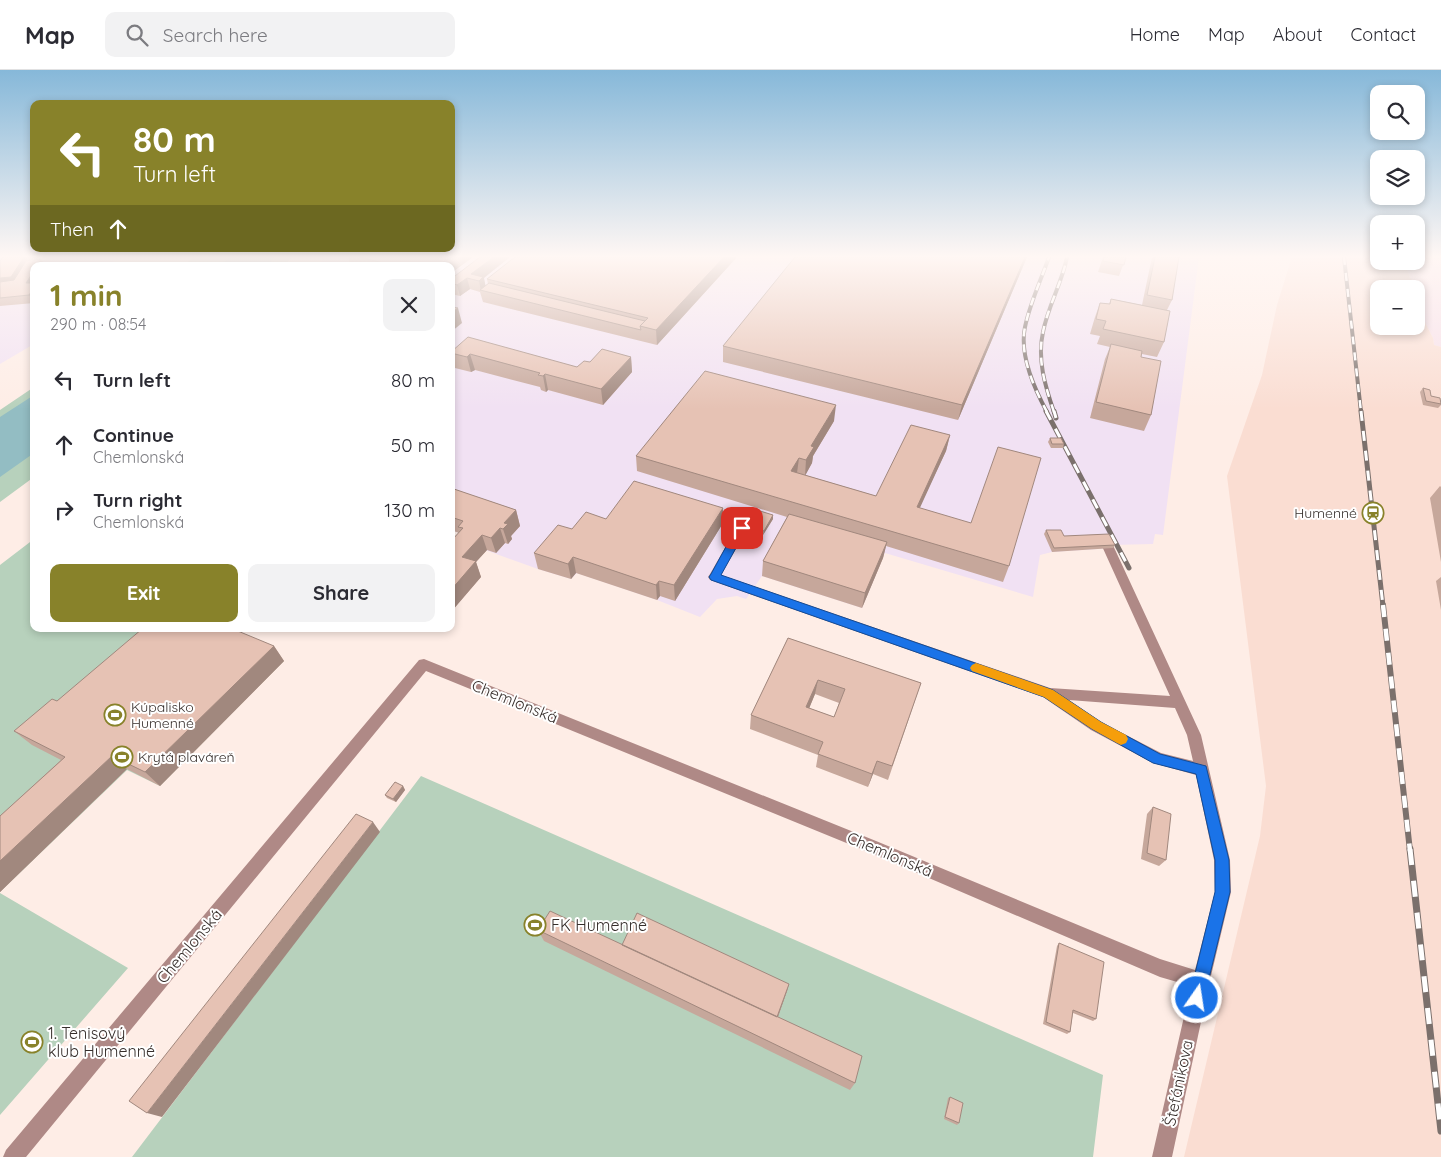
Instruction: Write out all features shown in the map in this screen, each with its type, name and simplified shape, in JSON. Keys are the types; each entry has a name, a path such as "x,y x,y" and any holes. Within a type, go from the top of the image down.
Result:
{"street":[{"path":"742,528 714,577 1048,693 1180,703"},
{"name":"Štefánikova","path":"1107,544 1194,736 1222,860 1223,892 1201,980 1162,1157"},
{"name":"Chemlonská","path":"13,1157 424,664 871,846 1160,968 1201,980"},
{"path":"1048,693 1096,726 1158,759 1201,770"}],"shaded area":[{"path":"0,308 30,308 30,346 0,364"},
{"path":"455,308 1192,308 1163,535 1155,534 1153,544 1111,545 1113,548 1052,552 1040,555 1033,597 885,553 862,608 762,576 746,599 737,596 717,599 700,617 657,600 577,573 571,579 538,569 463,542 468,536 455,531"},
{"path":"1276,308 1370,308 1370,335 1425,335 1425,322 1433,338 1434,345 1441,347 1441,1157 1184,1157 1260,836 1266,786 1227,476 1262,375"},
{"path":"1425,308 1441,308 1441,347 1434,345 1433,338 1425,322"}],"green space":[{"path":"30,390 30,480 0,502 0,410"},
{"name":"Kúpalisko Humenné","path":"30,542 30,632 215,632 284,661 160,786 127,770 0,892 0,565"},
{"name":"FK Humenné","path":"421,776 1103,1075 1093,1157 132,1157"},
{"name":"1. Tenisový klub Humenné","path":"0,893 128,968 0,1115"}],"water":[{"path":"30,398 30,456 0,477 0,417"}],"building":[{"path":"551,308 591,308 645,321 640,326 641,330"},
{"path":"606,308 677,308 656,330 640,326 648,318"},
{"path":"754,308 1003,308 962,405 723,346"},
{"path":"1099,308 1154,308 1170,311 1164,342 1103,329 1106,321 1096,319"},
{"path":"468,337 577,367 584,361 590,362 602,349 631,357 601,389 545,374 543,376 538,375 540,373 470,354 467,357 455,354 455,348"},
{"path":"1111,344 1142,351 1141,357 1161,361 1151,415 1096,402"},
{"path":"705,371 836,405 811,446 814,447 806,460 799,458 791,471 876,496 911,425 950,435 917,507 971,523 998,447 1041,458 1009,566 636,456"},
{"path":"1423,388 1430,390 1431,396 1440,398 1441,404 1426,401"},
{"path":"1050,438 1061,438 1064,444 1052,444"},
{"path":"634,481 723,508 674,585 659,581 656,585 573,557 568,564 534,553 558,525 572,529 586,512 606,519"},
{"path":"455,489 516,510 504,523 508,524 503,529 500,528 491,538 482,535 462,557 476,561 455,585 455,537 463,528 458,527 463,521 455,518"},
{"path":"760,511 773,515 764,531 751,528"},
{"path":"789,514 887,542 865,593 763,561"},
{"path":"1046,530 1061,530 1064,536 1109,534 1115,545 1054,548"},
{"name":"Krytá plaváreň","path":"138,632 240,632 274,646 145,772 112,756 0,861 0,816 65,757 14,731 52,699 57,701"},
{"path":"788,638 921,683 892,766 877,761 872,774 818,754 823,742 751,715","holes":["818,680 845,689 834,717 806,707"]},
{"path":"395,782 403,786 393,799 385,795"},
{"path":"1153,807 1171,814 1166,860 1147,853"},
{"path":"356,814 373,822 147,1113 129,1101"},
{"path":"550,911 862,1056 855,1083 538,930"},
{"path":"637,913 789,984 777,1017 622,945"},
{"path":"1059,943 1104,962 1096,1019 1073,1010 1070,1032 1046,1022"},
{"path":"950,1097 963,1103 959,1123 945,1117"}],"railway":[{"path":"1030,308 1025,327 1024,349 1037,393 1047,412"},
{"path":"1050,308 1041,342 1041,362 1054,412"},
{"path":"1350,308 1361,412"},
{"path":"1046,411 1129,568"},
{"path":"1054,411 1056,418"},
{"path":"1361,411 1383,606"},
{"path":"1383,605 1410,851"},
{"path":"1410,849 1441,1131"}],"slow traffic":[{"path":"976,668 1048,693 1096,726 1121,739"}],"place":[{"name":"Humenné","path":"1373,513"},
{"name":"Kúpalisko Humenné","path":"115,715"},
{"name":"Krytá plaváreň","path":"122,757"},
{"name":"FK Humenné","path":"535,925"},
{"name":"1. Tenisový klub Humenné","path":"32,1042"}],"route":[{"path":"742,528 714,577 1048,693 1096,726 1158,759 1201,770 1222,860 1223,892 1197,998"}]}
